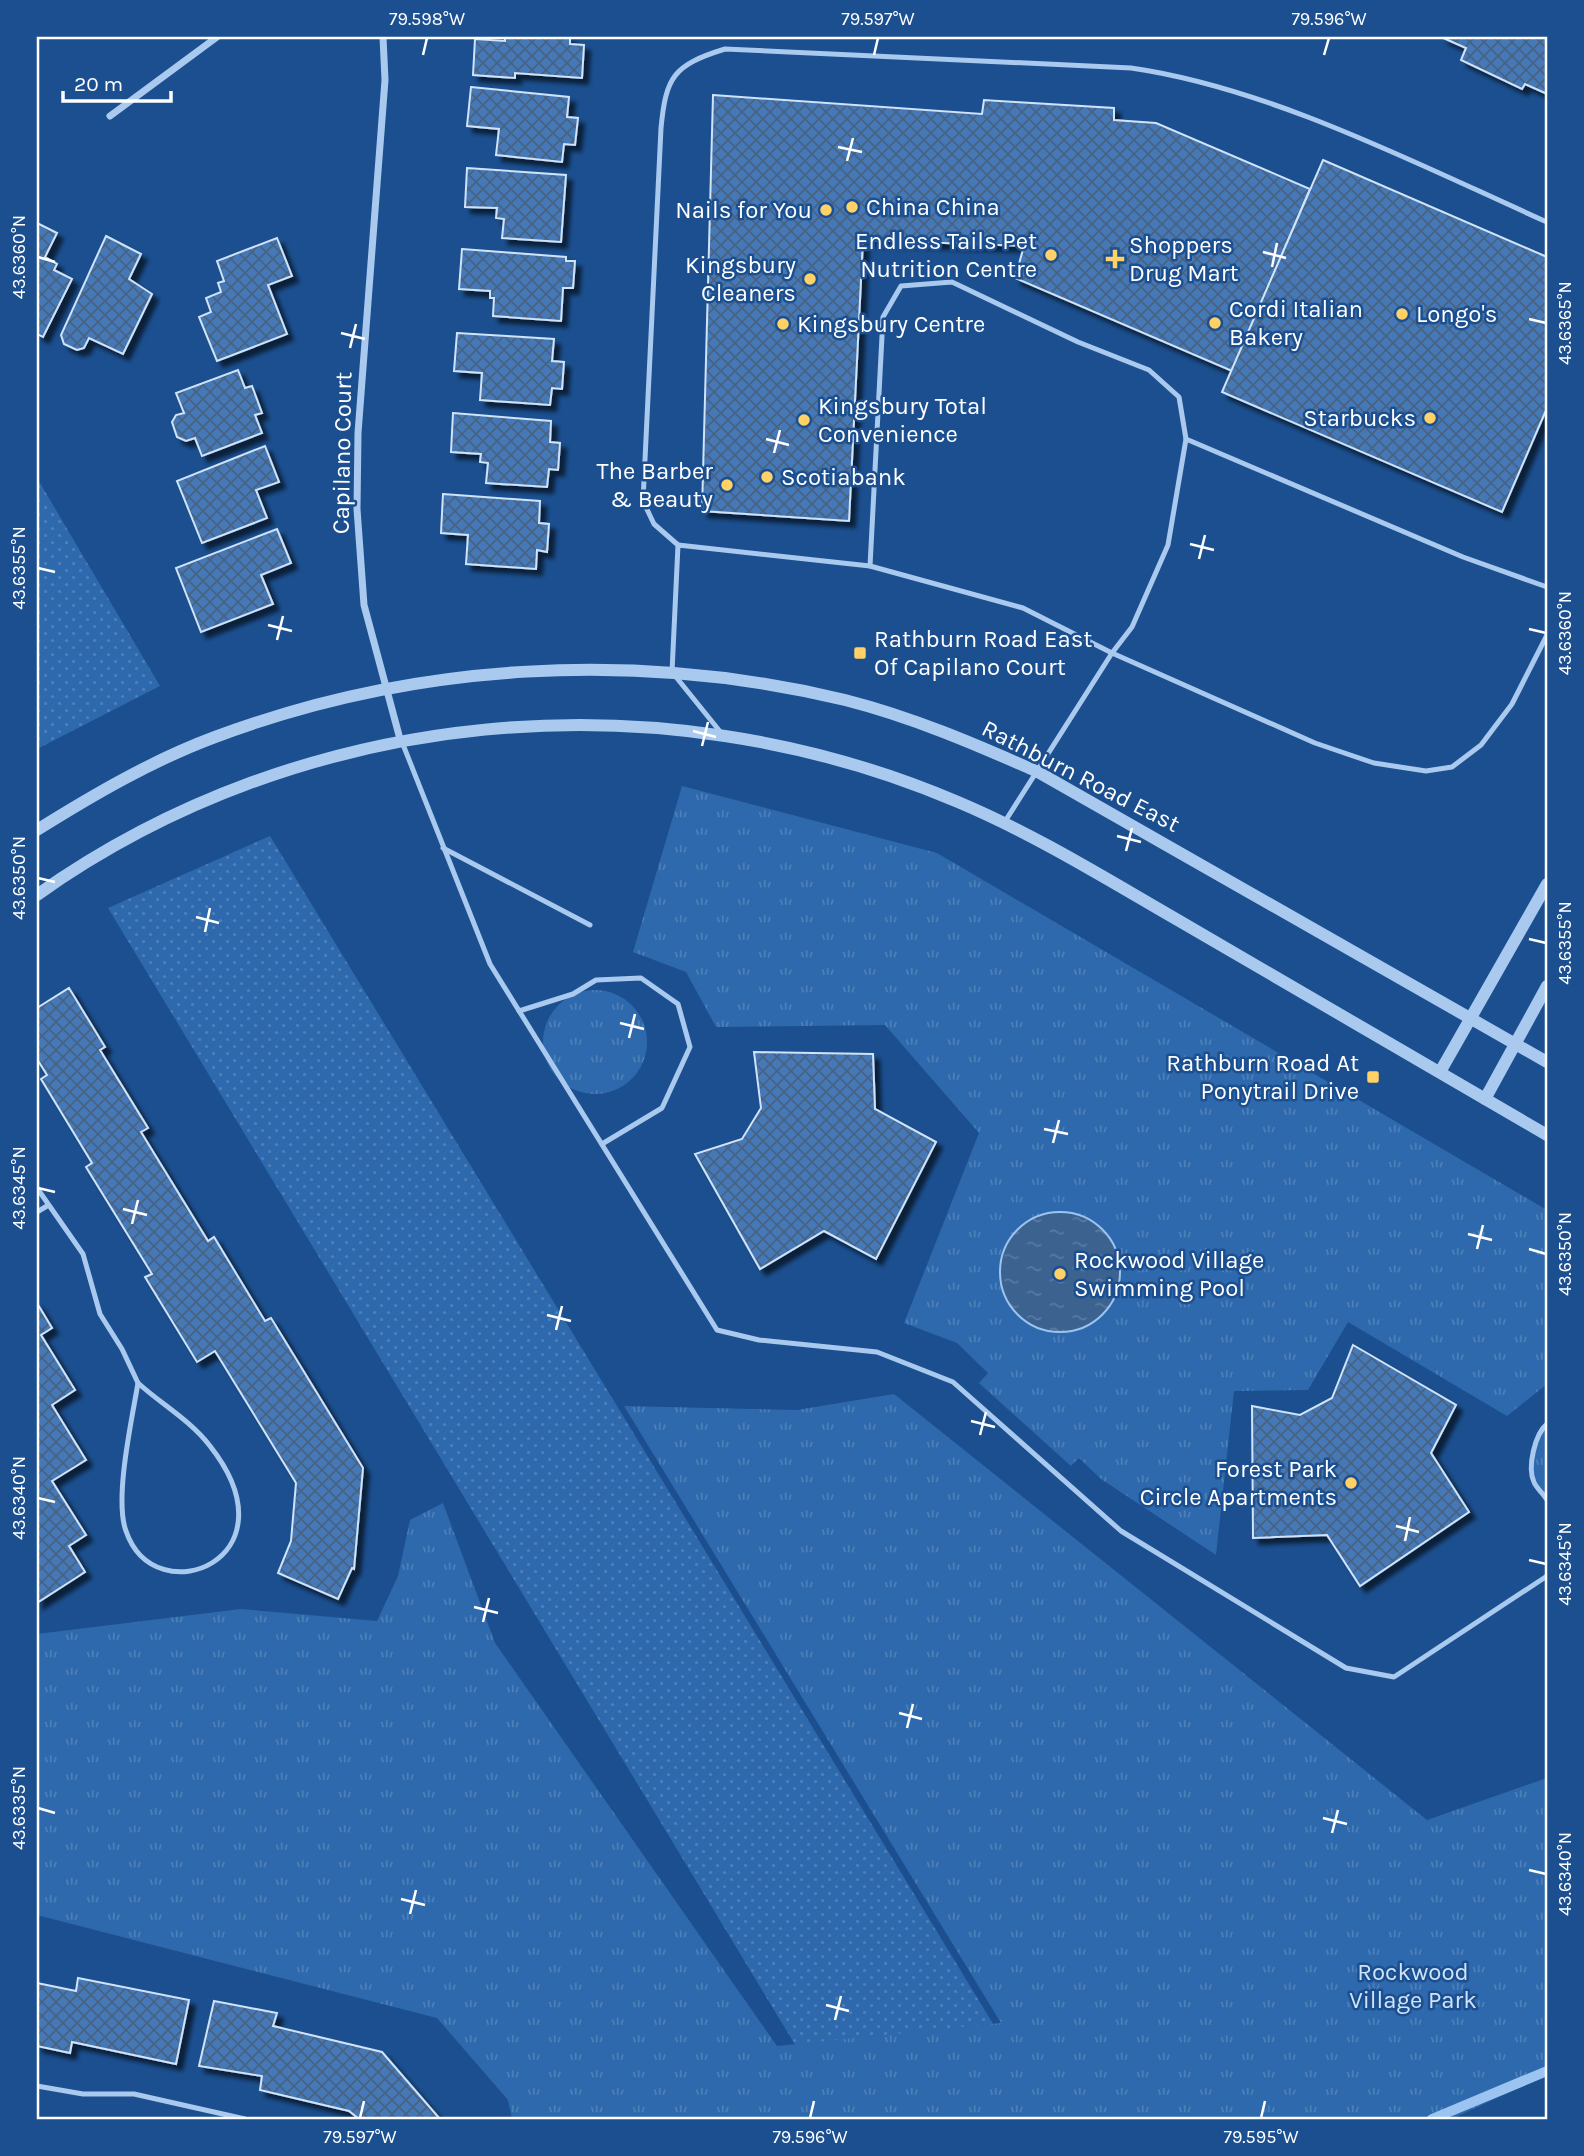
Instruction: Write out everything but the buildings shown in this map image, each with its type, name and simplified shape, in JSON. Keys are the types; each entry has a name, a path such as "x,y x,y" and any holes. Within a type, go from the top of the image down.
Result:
{"street":[{"path":"110,116 217,37"},
{"name":"Capilano Court","path":"383,37 384,80 358,433 356,509 363,605 400,739"},
{"name":"Rathburn Road East","path":"37,830 81,803 214,737 385,688 522,671 611,669 672,672 740,680 848,701 966,740 1038,772 1547,1062"},
{"path":"37,895 72,869 191,805 304,764 400,739 475,729 578,725 649,728 724,737 846,763 897,778 1004,823 1395,1045 1547,1135"},
{"path":"1440,1072 1547,884"},
{"path":"1485,1099 1547,986"}],"lane":[{"path":"1547,222 1352,136 1179,76 1131,68 725,49 703,56 674,76 665,91 643,501 654,524 678,545 870,566 1023,608 1112,653 1315,743 1374,763 1426,771 1451,767 1481,745 1512,704 1547,635"},
{"path":"870,566 883,317 901,286 952,282 1075,341 1149,370 1179,397 1186,439 1168,545 1132,627 1112,653 1004,823"},
{"path":"1186,439 1463,557 1547,587"},
{"path":"678,545 672,672 724,737"},
{"path":"400,739 490,964 717,1330 759,1340 877,1352 954,1382 1121,1531 1346,1668 1394,1677 1547,1576"},
{"path":"443,848 590,925"},
{"path":"519,1011 573,994 596,980 629,978 641,978 678,1004 690,1047 662,1108 602,1144"},
{"path":"37,1188 83,1254 100,1314 122,1349 138,1383 185,1420 210,1446 226,1469 239,1498 240,1519 235,1539 222,1556 205,1567 184,1572 164,1569 145,1559 127,1534 123,1513 124,1488 138,1383"},
{"path":"37,1212 47,1206"},
{"path":"1547,1424 1541,1429 1531,1459 1534,1483 1547,1500"},
{"path":"37,2086 83,2095 134,2094 245,2119"}],"green space":[{"path":"37,478 160,686 37,749"},
{"path":"682,786 937,853 1547,1210 1547,1384 1507,1416 1348,1322 1308,1390 1234,1391 1216,1555 1101,1479 1079,1458 1071,1466 979,1383 988,1373 957,1343 904,1323 979,1133 885,1025 716,1027 686,972 633,952"},
{"path":"270,836 1051,2119 840,2119 108,908"},
{"path":"595,990 615,994 632,1005 643,1022 647,1042 643,1062 632,1079 615,1090 595,1094 575,1090 558,1079 547,1062 543,1042 547,1022 558,1005 575,994"},
{"name":"Rockwood Village Park","path":"894,1394 1427,1820 1547,1778 1547,2075 1451,2119 512,2119 508,2100 437,2018 37,1915 37,1634 241,1609 377,1621 398,1576 410,1520 443,1503 495,1643 777,2046 1001,2023 624,1406 797,1410"},
{"path":"1547,1422 1547,1496 1536,1478 1533,1459"}],"water":[{"name":"Rockwood Village Swimming Pool","path":"1060,1212 1083,1217 1102,1230 1115,1249 1120,1272 1115,1295 1102,1314 1083,1327 1060,1332 1037,1327 1018,1314 1005,1295 1000,1272 1005,1249 1018,1230 1037,1217"}],"waterway":[{"path":"1432,2119 1547,2071"}],"place":[{"name":"China China","path":"852,207"},
{"name":"Nails for You","path":"826,210"},
{"name":"Endless Tails Pet Nutrition Centre","path":"1051,255"},
{"name":"Shoppers Drug Mart","path":"1115,259"},
{"name":"Kingsbury Cleaners","path":"810,279"},
{"name":"Longo's","path":"1402,314"},
{"name":"Cordi Italian Bakery","path":"1215,323"},
{"name":"Kingsbury Centre","path":"783,324"},
{"name":"Starbucks","path":"1430,418"},
{"name":"Kingsbury Total Convenience","path":"804,420"},
{"name":"Scotiabank","path":"767,477"},
{"name":"The Barber & Beauty","path":"727,485"},
{"name":"Rathburn Road East Of Capilano Court","path":"860,653"},
{"name":"Rathburn Road At Ponytrail Drive","path":"1373,1077"},
{"name":"Rockwood Village Swimming Pool","path":"1060,1274"},
{"name":"Forest Park Circle Apartments","path":"1351,1483"}]}
